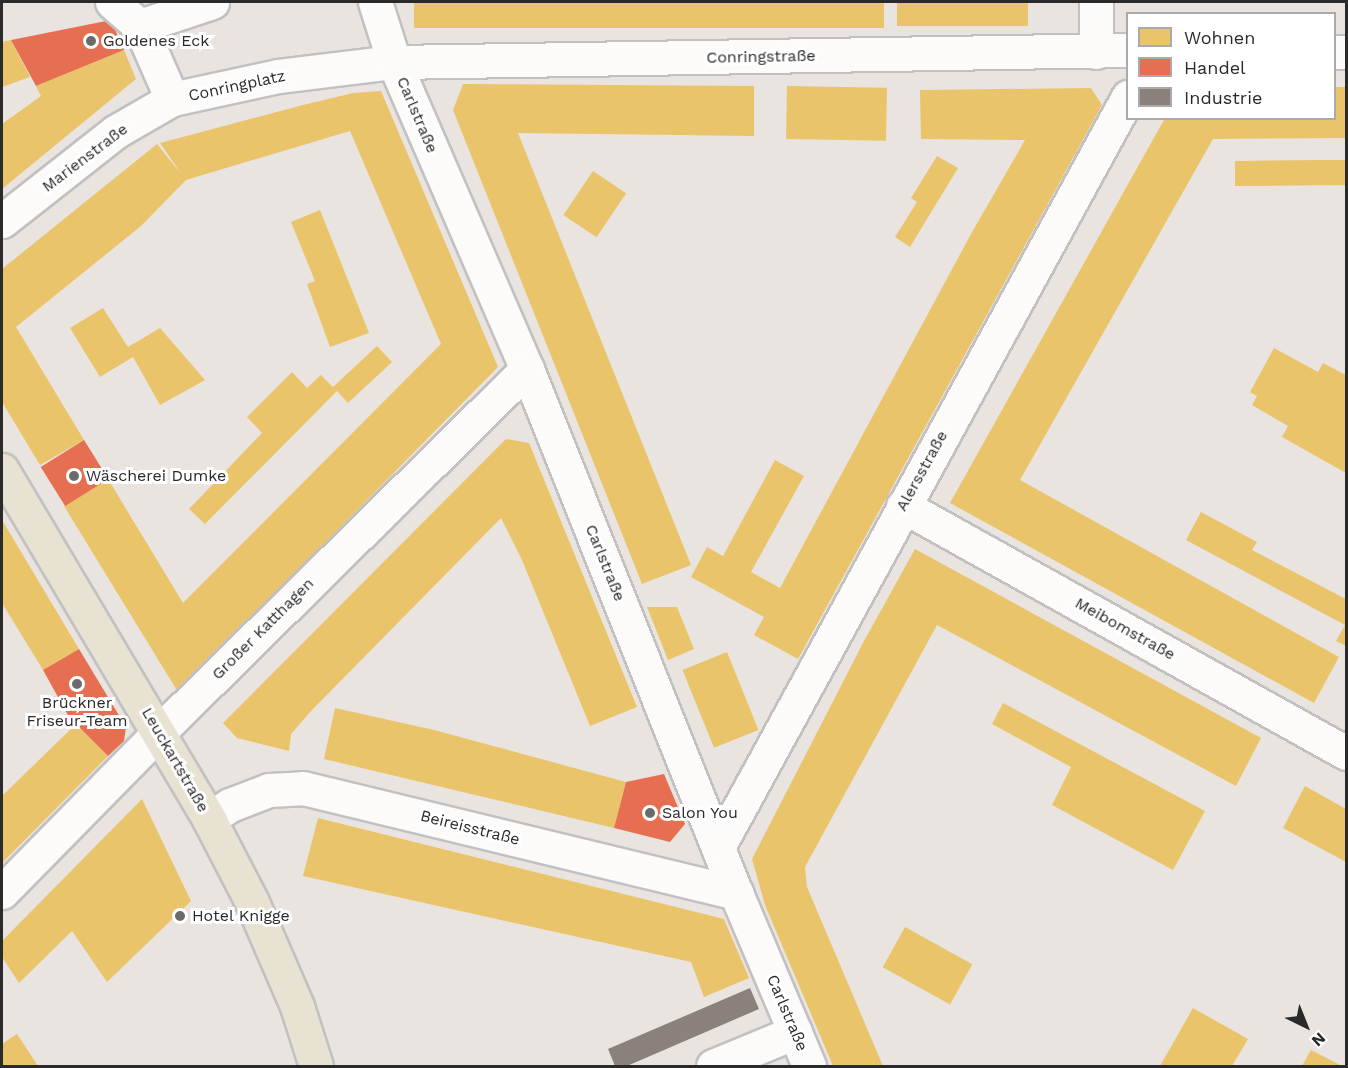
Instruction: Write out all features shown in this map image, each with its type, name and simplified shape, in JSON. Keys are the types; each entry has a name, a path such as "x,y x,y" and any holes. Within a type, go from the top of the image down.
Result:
{"main road":[{"name":"Leuckartstraße","path":"2,470 209,819 252,902 297,1006 316,1066"}],"street":[{"path":"112,2 140,26 198,4"},
{"path":"375,2 394,62"},
{"path":"1096,2 1112,51"},
{"name":"Conringplatz","path":"140,26 172,99 278,76 394,62"},
{"name":"Conringstraße","path":"394,62 1112,51"},
{"name":"Carlstraße","path":"394,62 527,369 736,893 809,1066"},
{"name":"Marienstraße","path":"2,221 115,132 172,99"},
{"name":"Alersstraße","path":"718,847 1126,101"},
{"name":"Großer Katthagen","path":"2,892 159,732 527,369"},
{"name":"Meibomstraße","path":"903,506 1347,753"},
{"name":"Beireisstraße","path":"209,819 230,805 268,790 303,788 736,893"},
{"path":"713,1066 795,1032"}],"building: Wohnen":[{"path":"414,2 884,2 884,28 414,28"},
{"path":"897,2 1028,2 1028,26 897,26"},
{"path":"11,40 30,77 2,87 2,42"},
{"path":"124,50 136,79 2,189 2,124 41,96 36,86"},
{"path":"463,84 754,86 754,136 518,133 691,565 642,584 453,110"},
{"path":"787,86 887,88 886,141 786,139"},
{"path":"1336,87 1346,87 1346,138 1213,139 1020,480 1339,657 1314,703 950,503 1164,120 1336,120"},
{"path":"1091,88 1102,105 798,659 754,635 764,617 691,577 707,547 723,556 775,460 804,476 751,572 780,588 971,234 1025,140 921,139 920,90"},
{"path":"381,91 498,367 178,692 64,506 108,479 183,603 441,344 350,131 186,180 141,226 16,327 84,440 40,465 2,402 2,269 157,144 182,175 160,143 353,93"},
{"path":"937,156 958,168 910,247 895,237 917,202 911,198"},
{"path":"1346,160 1346,185 1235,186 1235,161"},
{"path":"593,171 626,193 597,237 563,215"},
{"path":"320,210 369,333 330,347 307,284 315,281 291,222"},
{"path":"103,308 128,347 160,328 205,380 160,405 133,357 100,377 70,328"},
{"path":"377,346 392,362 348,403 337,391 205,524 189,509 262,433 247,417 292,372 307,388 321,375 333,387"},
{"path":"1274,348 1318,372 1323,363 1346,375 1346,473 1282,437 1288,426 1252,405 1257,396 1250,392"},
{"path":"506,439 529,443 637,707 590,726 522,560 501,518 311,711 291,734 289,751 237,738 223,723"},
{"path":"1201,512 1257,542 1252,550 1346,599 1346,646 1336,641 1345,625 1186,540"},
{"path":"2,520 79,649 43,670 2,603"},
{"path":"915,549 1261,738 1236,786 937,625 805,867 807,887 883,1066 833,1066 765,905 752,859 864,641"},
{"path":"647,607 677,607 694,649 668,660"},
{"path":"727,652 758,730 714,748 682,670"},
{"path":"1003,703 1205,811 1173,870 1052,805 1071,767 992,724"},
{"path":"335,708 434,730 626,782 614,828 324,759"},
{"path":"76,724 108,756 2,863 2,796"},
{"path":"1305,786 1346,809 1346,862 1283,828"},
{"path":"142,799 191,901 107,982 72,931 19,983 2,957 2,941"},
{"path":"318,818 724,919 749,978 704,997 691,962 303,876"},
{"path":"905,927 972,964 950,1005 883,967"},
{"path":"1193,1008 1248,1039 1232,1066 1160,1066"},
{"path":"17,1034 38,1066 2,1066 2,1044"},
{"path":"1311,1050 1342,1066 1302,1066"}],"building: Handel":[{"path":"111,20 124,50 36,86 11,40"},
{"path":"84,440 108,479 65,506 41,467"},
{"path":"79,649 126,727 124,741 108,756 69,717 43,670"},
{"path":"664,774 685,824 670,842 614,828 626,782"}],"building: Industrie":[{"path":"750,988 759,1009 627,1066 615,1066 608,1049"}],"place":[{"name":"Goldenes Eck","path":"91,41"},
{"name":"Wäscherei Dumke","path":"74,476"},
{"name":"Brückner Friseur-Team","path":"77,684"},
{"name":"Salon You","path":"650,813"},
{"name":"Hotel Knigge","path":"180,916"}]}
